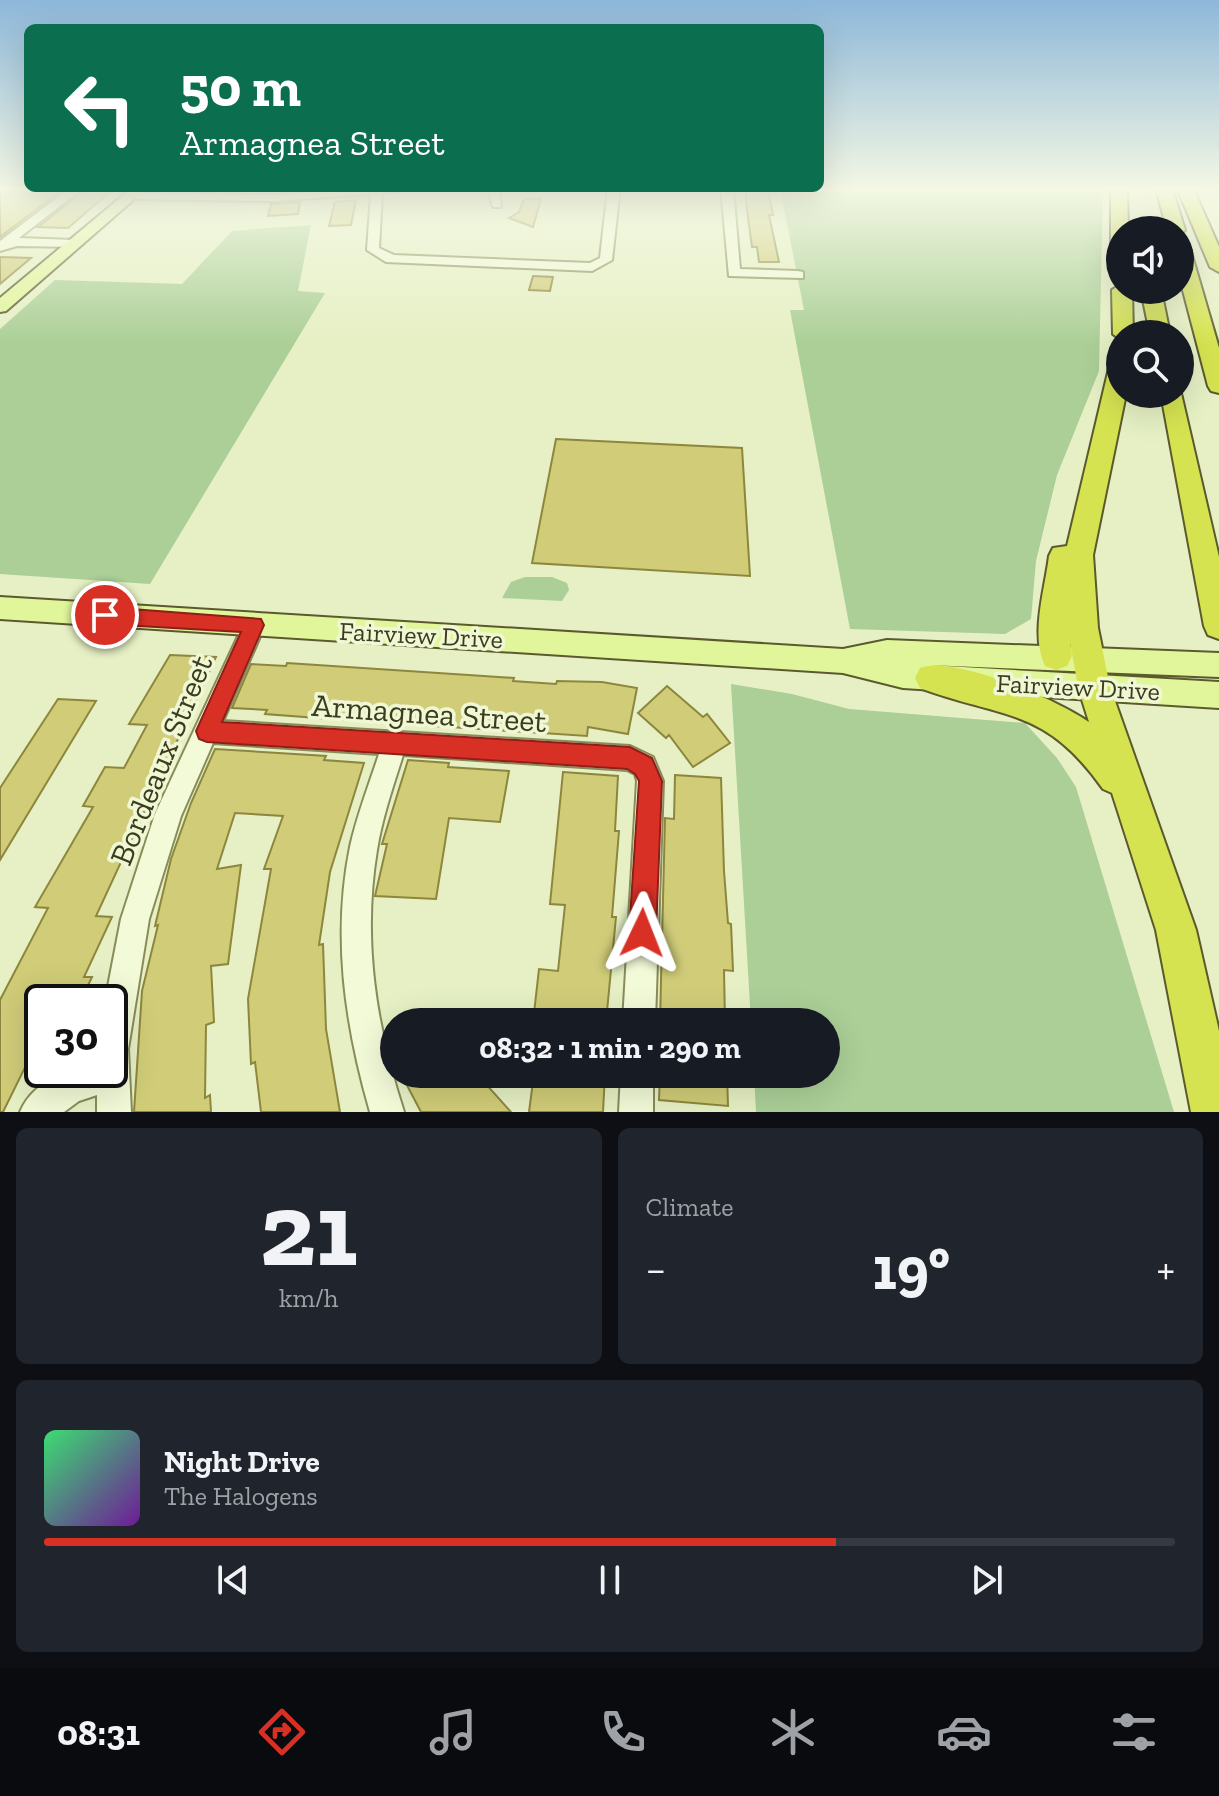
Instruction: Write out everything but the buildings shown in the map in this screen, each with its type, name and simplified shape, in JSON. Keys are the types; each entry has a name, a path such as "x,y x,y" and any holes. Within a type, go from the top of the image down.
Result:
{"highway":[{"path":"1207,240 1219,267"},
{"path":"1194,296 1219,386"},
{"path":"1111,408 1092,486 1078,571 1091,672 1183,956 1214,1112"},
{"path":"1175,408 1219,626"},
{"path":"1056,656 1054,634 1065,545 1078,506 1092,486"},
{"path":"931,678 1028,704 1074,729 1110,767 1147,838"}],"main road":[{"path":"0,307 79,240"},
{"name":"Fairview Drive","path":"0,608 843,661 887,674 931,678 1091,672 1132,659 1219,665"},
{"name":"Fairview Drive","path":"843,661 887,652 1056,656 1135,690 1219,695"}],"street":[{"path":"374,240 373,250 378,255 408,261 595,267 606,260 608,240"},
{"path":"731,240 734,273 798,275"},
{"path":"1,245 7,248 70,248"},
{"name":"Bordeaux Street","path":"124,984 135,919 168,814 254,625"},
{"name":"Armagnea Street","path":"207,731 630,758 644,766 650,781 640,1008"},
{"path":"387,1112 368,1054 353,950 361,863 394,745"},
{"path":"37,1112 69,1088"},
{"name":"Bordeaux Street","path":"113,1088 114,1112"},
{"path":"636,1112 637,1088"}],"green space":[{"path":"224,240 308,240 298,291 325,293 150,584 0,574 0,329 55,280 182,284"},
{"path":"790,240 1102,240 1099,371 1057,475 1036,561 1031,619 1005,634 850,629 790,310 804,310"},
{"path":"525,577 552,577 567,583 569,590 562,601 502,598 511,582"},
{"path":"731,684 792,694 849,709 1025,723 1057,758 1076,787 1174,1112 756,1112 755,1088 840,1088 840,1008 750,1008"}],"route":[{"path":"105,615 254,625 207,731 630,758 644,766 650,781 642,933"}]}
